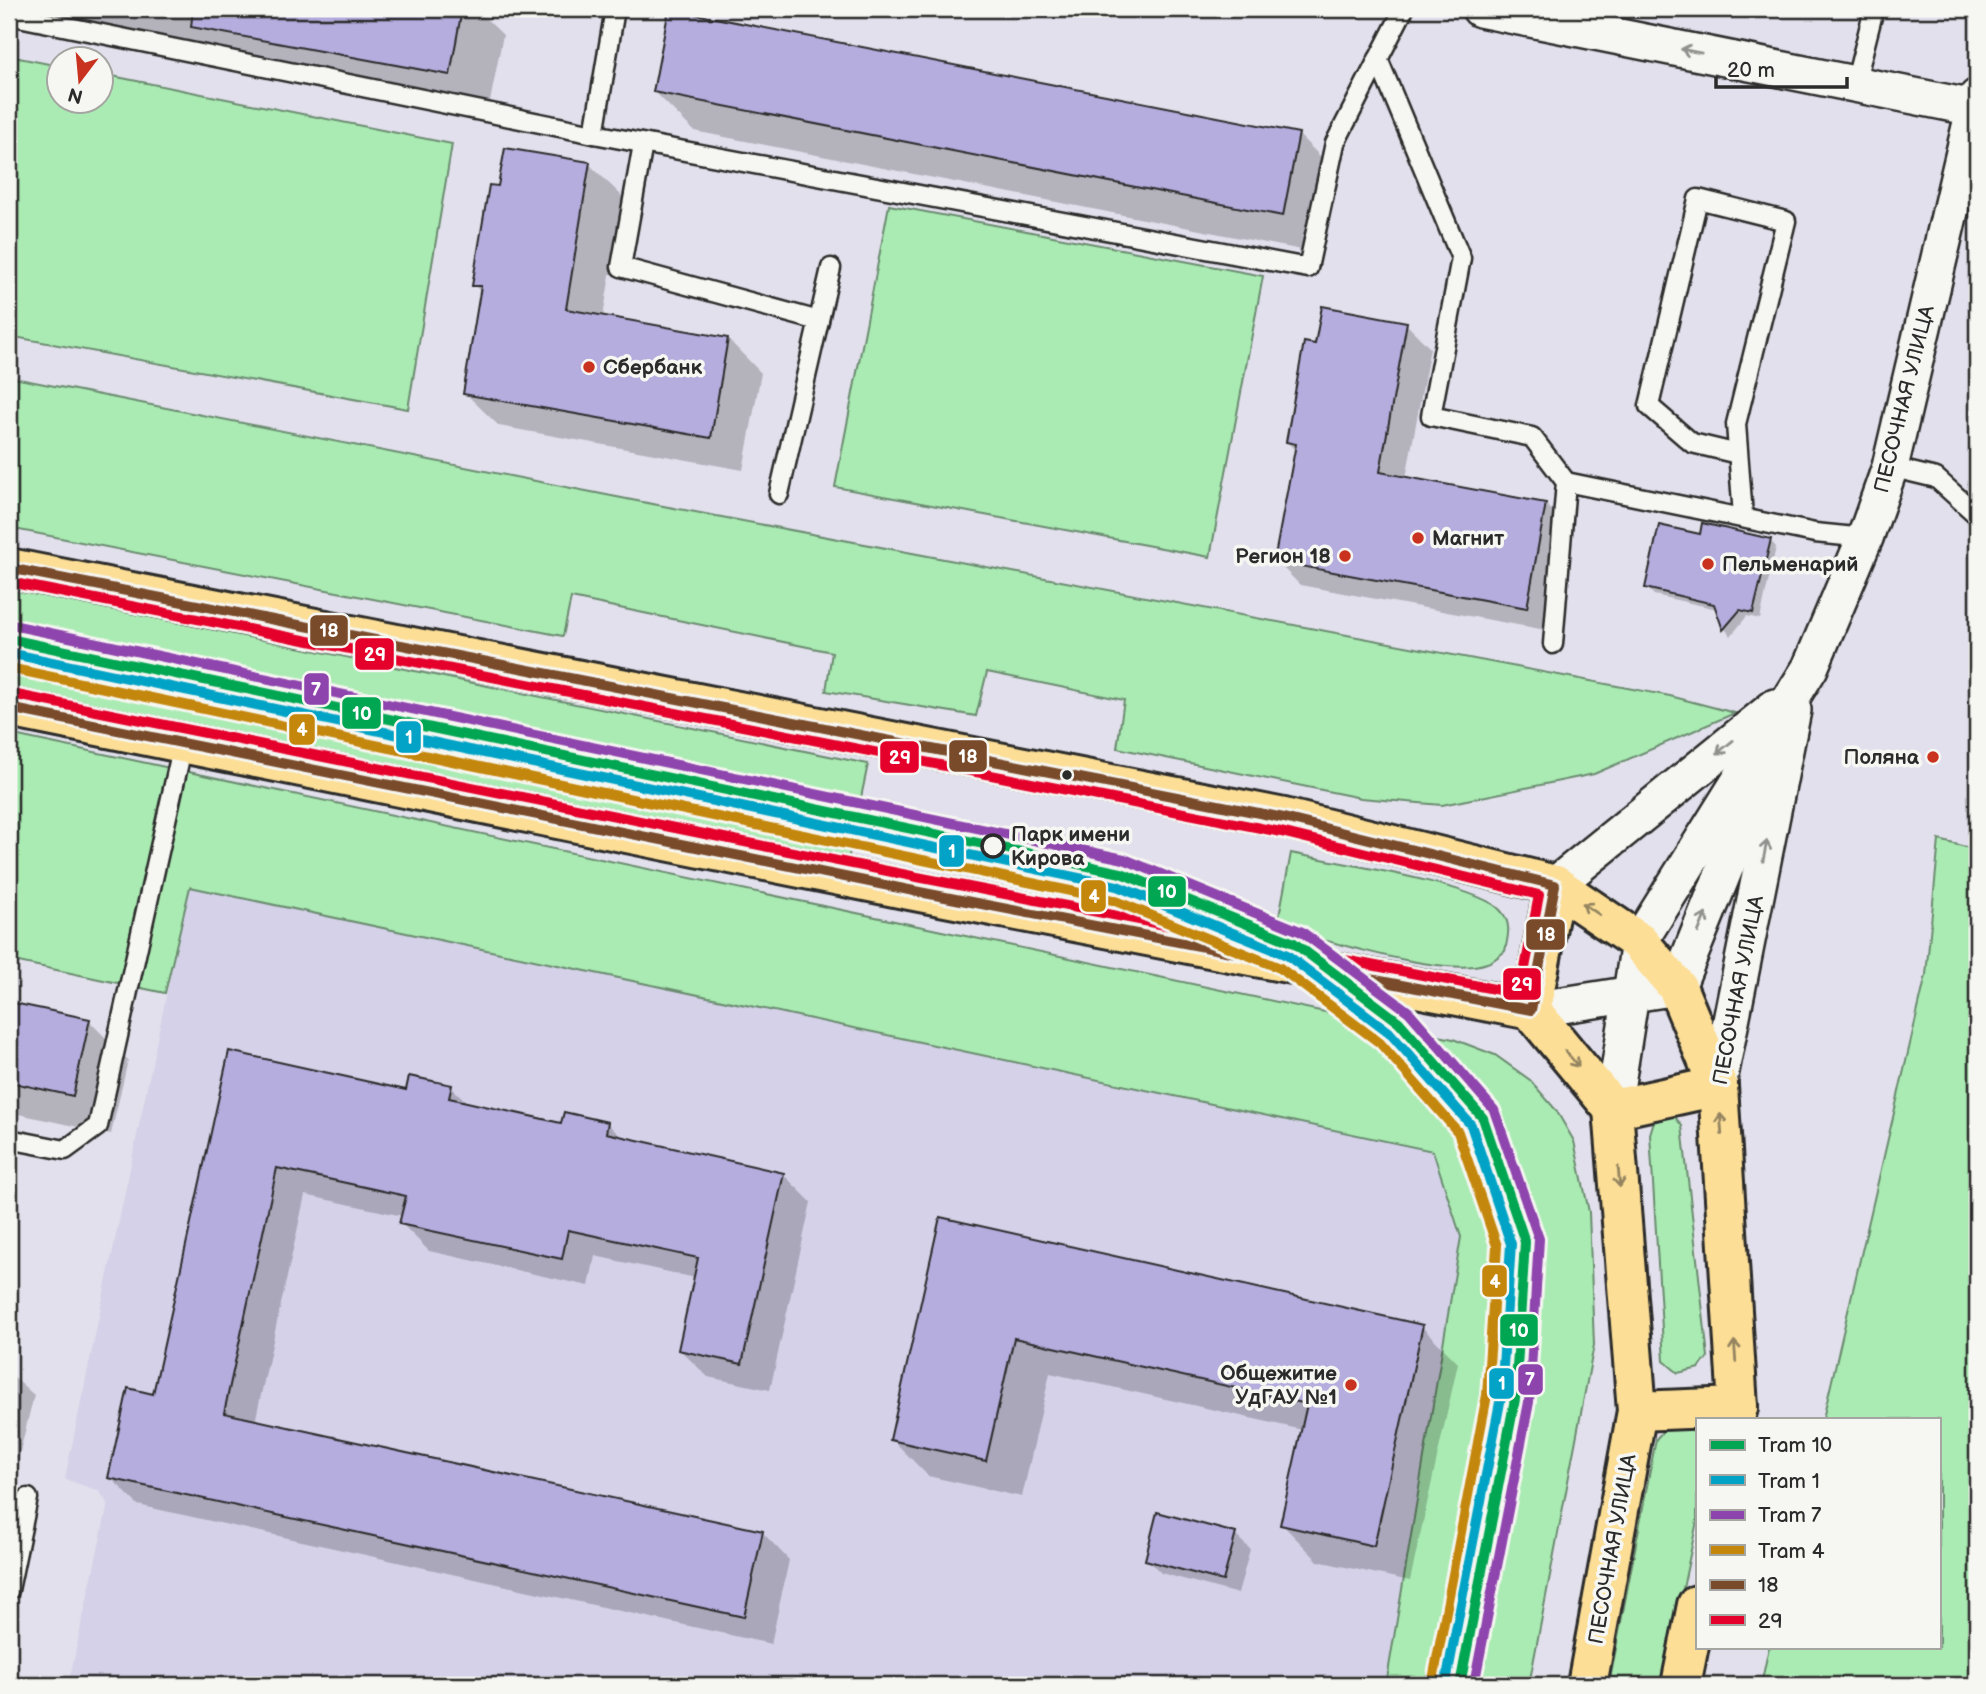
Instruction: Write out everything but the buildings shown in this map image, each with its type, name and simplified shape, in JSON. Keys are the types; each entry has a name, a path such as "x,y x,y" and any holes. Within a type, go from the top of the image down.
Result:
{"main road":[{"path":"9,569 1270,816 1555,885 1639,942 1677,987 1718,1086 1613,1109 1531,1010 909,890 9,708"},
{"path":"1531,1010 1555,885"},
{"name":"ПЕСОЧНАЯ УЛИЦА","path":"1718,1086 1737,1413"},
{"name":"ПЕСОЧНАЯ УЛИЦА","path":"1587,1685 1637,1411 1613,1109"},
{"path":"1637,1411 1737,1413"},
{"path":"1681,1685 1696,1610"}],"street":[{"path":"1480,9 1855,83 1976,103"},
{"name":"ПЕСОЧНАЯ УЛИЦА","path":"1613,1109 1639,942 1797,689 1828,632 1865,538 1890,467 1976,103"},
{"name":"ПЕСОЧНАЯ УЛИЦА","path":"1555,885 1797,689"},
{"name":"ПЕСОЧНАЯ УЛИЦА","path":"1677,987 1797,689"},
{"name":"ПЕСОЧНАЯ УЛИЦА","path":"1718,1086 1797,689"},
{"path":"1531,1010 1677,987"}],"lane":[{"path":"594,134 615,9"},
{"path":"9,15 643,144 1308,268 1335,143 1404,9"},
{"path":"1855,83 1874,9"},
{"path":"1378,59 1461,258 1432,416 1532,437 1566,482 1553,644"},
{"path":"643,144 621,267 818,321"},
{"path":"1738,454 1692,443 1649,406 1698,199 1786,221 1737,424 1743,516"},
{"path":"779,494 831,268"},
{"path":"1890,467 1936,478 1977,515"},
{"path":"1566,482 1743,516 1815,533 1865,538"},
{"path":"9,1139 65,1150 98,1126 183,744"},
{"path":"9,1590 28,1498"}],"shaded area":[{"path":"189,887 1433,1151 1461,1236 1386,1685 109,1685 70,1677 108,1504 99,1491 65,1479"}],"green space":[{"path":"9,56 46,63 46,116 116,116 116,77 452,144 408,409 9,336"},
{"path":"889,205 1263,276 1210,557 835,487"},
{"path":"9,377 642,502 1670,696 1735,713 1594,774 1442,805 1361,798 1117,748 1124,700 987,672 976,716 826,691 832,652 571,598 563,636 9,528"},
{"path":"9,588 868,764 848,860 9,689"},
{"path":"9,734 1453,1039 1495,1055 1530,1080 1556,1110 1574,1141 1589,1212 1594,1345 1529,1685 1386,1685 1461,1237 1433,1151 190,887 165,993 9,960"},
{"path":"1939,840 1977,850 1977,1685 1761,1685 1769,1648 1940,1648 1940,1418 1823,1418 1926,975"},
{"path":"1291,853 1435,883 1487,901 1501,911 1507,921 1505,951 1487,963 1468,967 1443,966 1384,956 1277,927"},
{"path":"1662,1117 1675,1117 1682,1126 1708,1357 1699,1368 1678,1373 1664,1361 1650,1134 1654,1121"},
{"path":"1684,1426 1696,1432 1696,1526 1663,1685 1609,1685 1656,1439 1664,1430"}],"tram line":[{"name":"7","path":"12,625 1124,859 1302,932 1409,1012 1494,1110 1539,1239 1529,1402 1474,1685"},
{"name":"10","path":"9,639 1121,873 1294,943 1399,1022 1483,1118 1525,1242 1515,1399 1460,1685"},
{"name":"1","path":"9,653 1117,886 1287,955 1389,1032 1471,1125 1511,1244 1501,1397 1446,1682"},
{"name":"4","path":"9,668 1113,900 1280,968 1380,1043 1458,1132 1497,1246 1487,1395 1433,1680"}],"transit line":[{"name":"18","path":"9,568 1284,818 1555,885 1531,1010 909,890 9,708"},
{"name":"29","path":"9,582 1281,832 1539,895 1520,994 912,876 12,694"}],"place":[{"name":"Сбербанк","path":"589,367"},
{"name":"Магнит","path":"1418,538"},
{"name":"Регион 18","path":"1345,556"},
{"name":"Пельменарий","path":"1708,564"},
{"name":"Поляна","path":"1933,757"},
{"name":"Парк имени Кирова","path":"993,846"},
{"name":"Общежитие УдГАУ №1","path":"1351,1385"}]}
